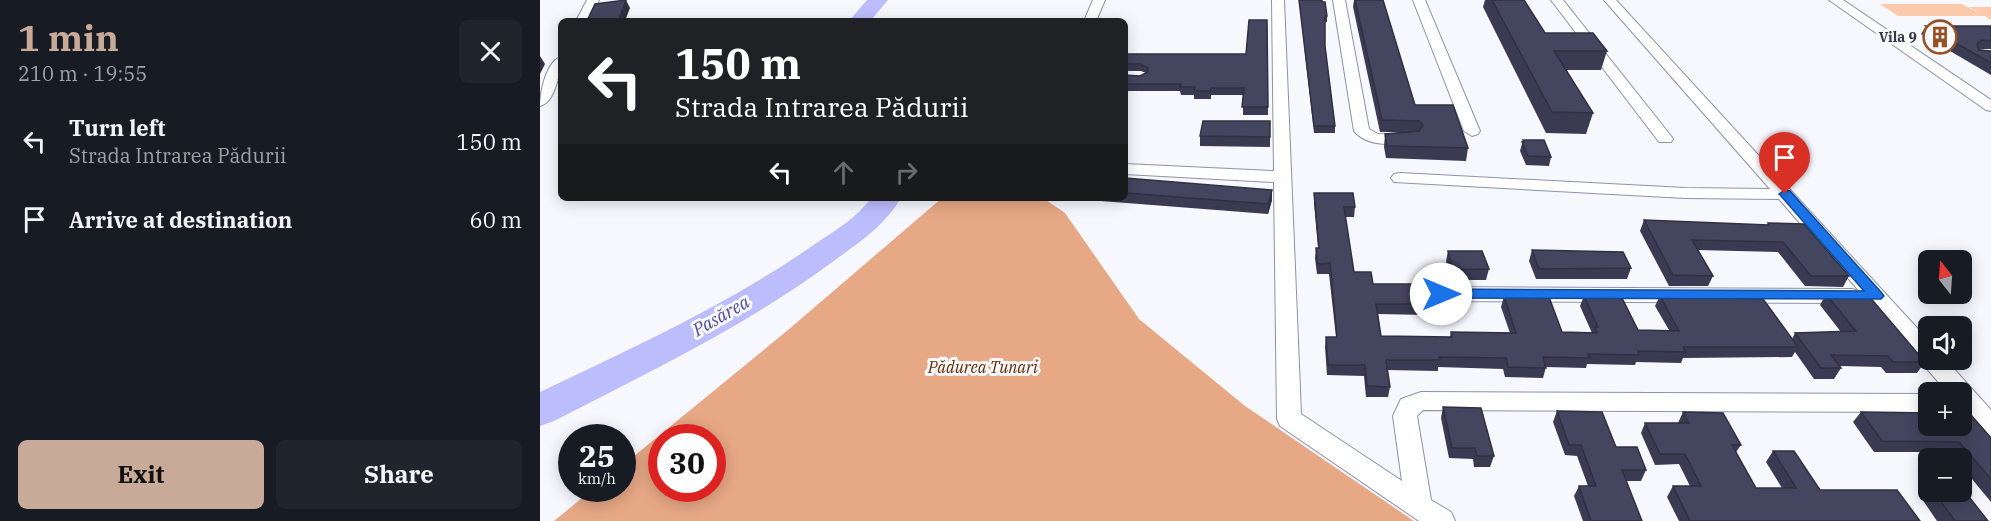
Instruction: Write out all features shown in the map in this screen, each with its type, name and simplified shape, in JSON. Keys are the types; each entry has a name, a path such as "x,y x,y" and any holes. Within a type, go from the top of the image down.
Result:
{"street":[{"path":"584,18 593,0"},
{"path":"1091,18 1099,0"},
{"path":"1278,0 1289,419 1441,521"},
{"path":"1339,0 1362,131 1365,135 1378,138 1411,138"},
{"path":"1419,0 1472,131"},
{"path":"1557,0 1665,139"},
{"path":"1610,0 1918,344"},
{"path":"1835,0 1991,107"},
{"path":"540,102 558,67"},
{"path":"1263,122 1282,122"},
{"path":"1128,169 1284,177"},
{"path":"1400,178 1685,193 1785,194"},
{"path":"1441,294 1876,296"},
{"path":"1941,370 1950,382"},
{"path":"1419,506 1405,416 1409,406 1421,401 1918,403"},
{"path":"1972,409 1991,426"}],"shaded area":[{"path":"1880,4 1962,4 1980,14 1969,7 1991,7 1991,20 1985,16 1898,16"}],"green space":[{"name":"Pădurea Tunari","path":"938,201 1047,201 1065,213 1139,319 1245,406 1414,521 554,521 577,502 636,502 636,454 648,445 648,502 726,502 726,424 673,424 788,330"}],"building":[{"path":"626,0 619,18 588,18 595,4"},
{"path":"1299,0 1325,2 1327,16 1325,16 1325,46 1335,126 1314,126"},
{"path":"1355,0 1383,0 1415,105 1453,105 1468,148 1387,146 1385,134 1419,131 1423,125 1419,121 1382,120"},
{"path":"1492,0 1524,0 1545,33 1593,33 1607,51 1554,51 1593,113 1552,112"},
{"path":"1249,20 1267,20 1268,107 1242,107 1244,88 1211,88 1210,91 1194,91 1195,87 1180,87 1181,84 1128,84 1128,75 1140,76 1148,72 1148,68 1140,64 1128,64 1128,54 1246,54"},
{"path":"1926,26 1991,26 1991,41 1981,40 1977,44 1979,50 1991,51 1991,63"},
{"path":"1203,121 1270,121 1270,137 1200,136"},
{"path":"1523,140 1544,140 1551,157 1528,156"},
{"path":"1128,178 1272,190 1268,204 1128,193"},
{"path":"1314,193 1353,193 1355,207 1344,207 1354,272 1371,272 1373,284 1424,284 1429,304 1376,304 1381,336 1452,337 1451,332 1516,333 1504,296 1549,297 1562,332 1597,333 1595,327 1598,327 1584,296 1621,296 1638,330 1679,331 1660,296 1723,294 1726,298 1763,299 1798,347 1683,347 1686,352 1638,351 1639,355 1588,354 1590,358 1543,357 1546,368 1508,367 1506,358 1439,357 1440,360 1386,360 1390,387 1367,386 1365,365 1328,365 1326,337 1337,337 1330,263 1318,264 1316,248 1319,248"},
{"path":"1644,220 1769,225 1768,223 1804,224 1849,276 1811,276 1783,242 1692,240 1713,276 1673,275"},
{"path":"1532,250 1623,252 1631,268 1539,269"},
{"path":"1448,251 1482,251 1489,269 1453,270"},
{"path":"1826,294 1868,295 1918,354 1918,362 1893,362 1888,356 1831,355 1841,368 1821,368 1795,333 1856,331"},
{"path":"1443,407 1481,408 1494,456 1477,456 1475,448 1452,448"},
{"path":"1557,411 1602,412 1616,447 1637,447 1646,470 1622,470 1642,521 1591,521 1579,486 1596,486 1581,445 1569,445"},
{"path":"1683,412 1723,413 1741,445 1732,445 1756,488 1796,488 1773,451 1794,451 1820,490 1897,490 1920,521 1690,521 1673,486 1701,486 1685,454 1660,454 1645,423 1689,423"},
{"path":"1861,412 1918,413 1918,436 1972,436 1972,416 1991,438 1991,479 1972,457 1972,448 1964,448 1959,442 1882,441"},
{"path":"1972,501 1988,521 1955,521 1941,502"}],"waterway":[{"name":"Pasărea","path":"862,18 878,0"},
{"name":"Pasărea","path":"540,410 694,333 769,290 805,267 859,227 884,201"}],"place":[{"name":"Vila 9","path":"1940,37"}],"route":[{"path":"1441,294 1876,296 1785,194"}]}
